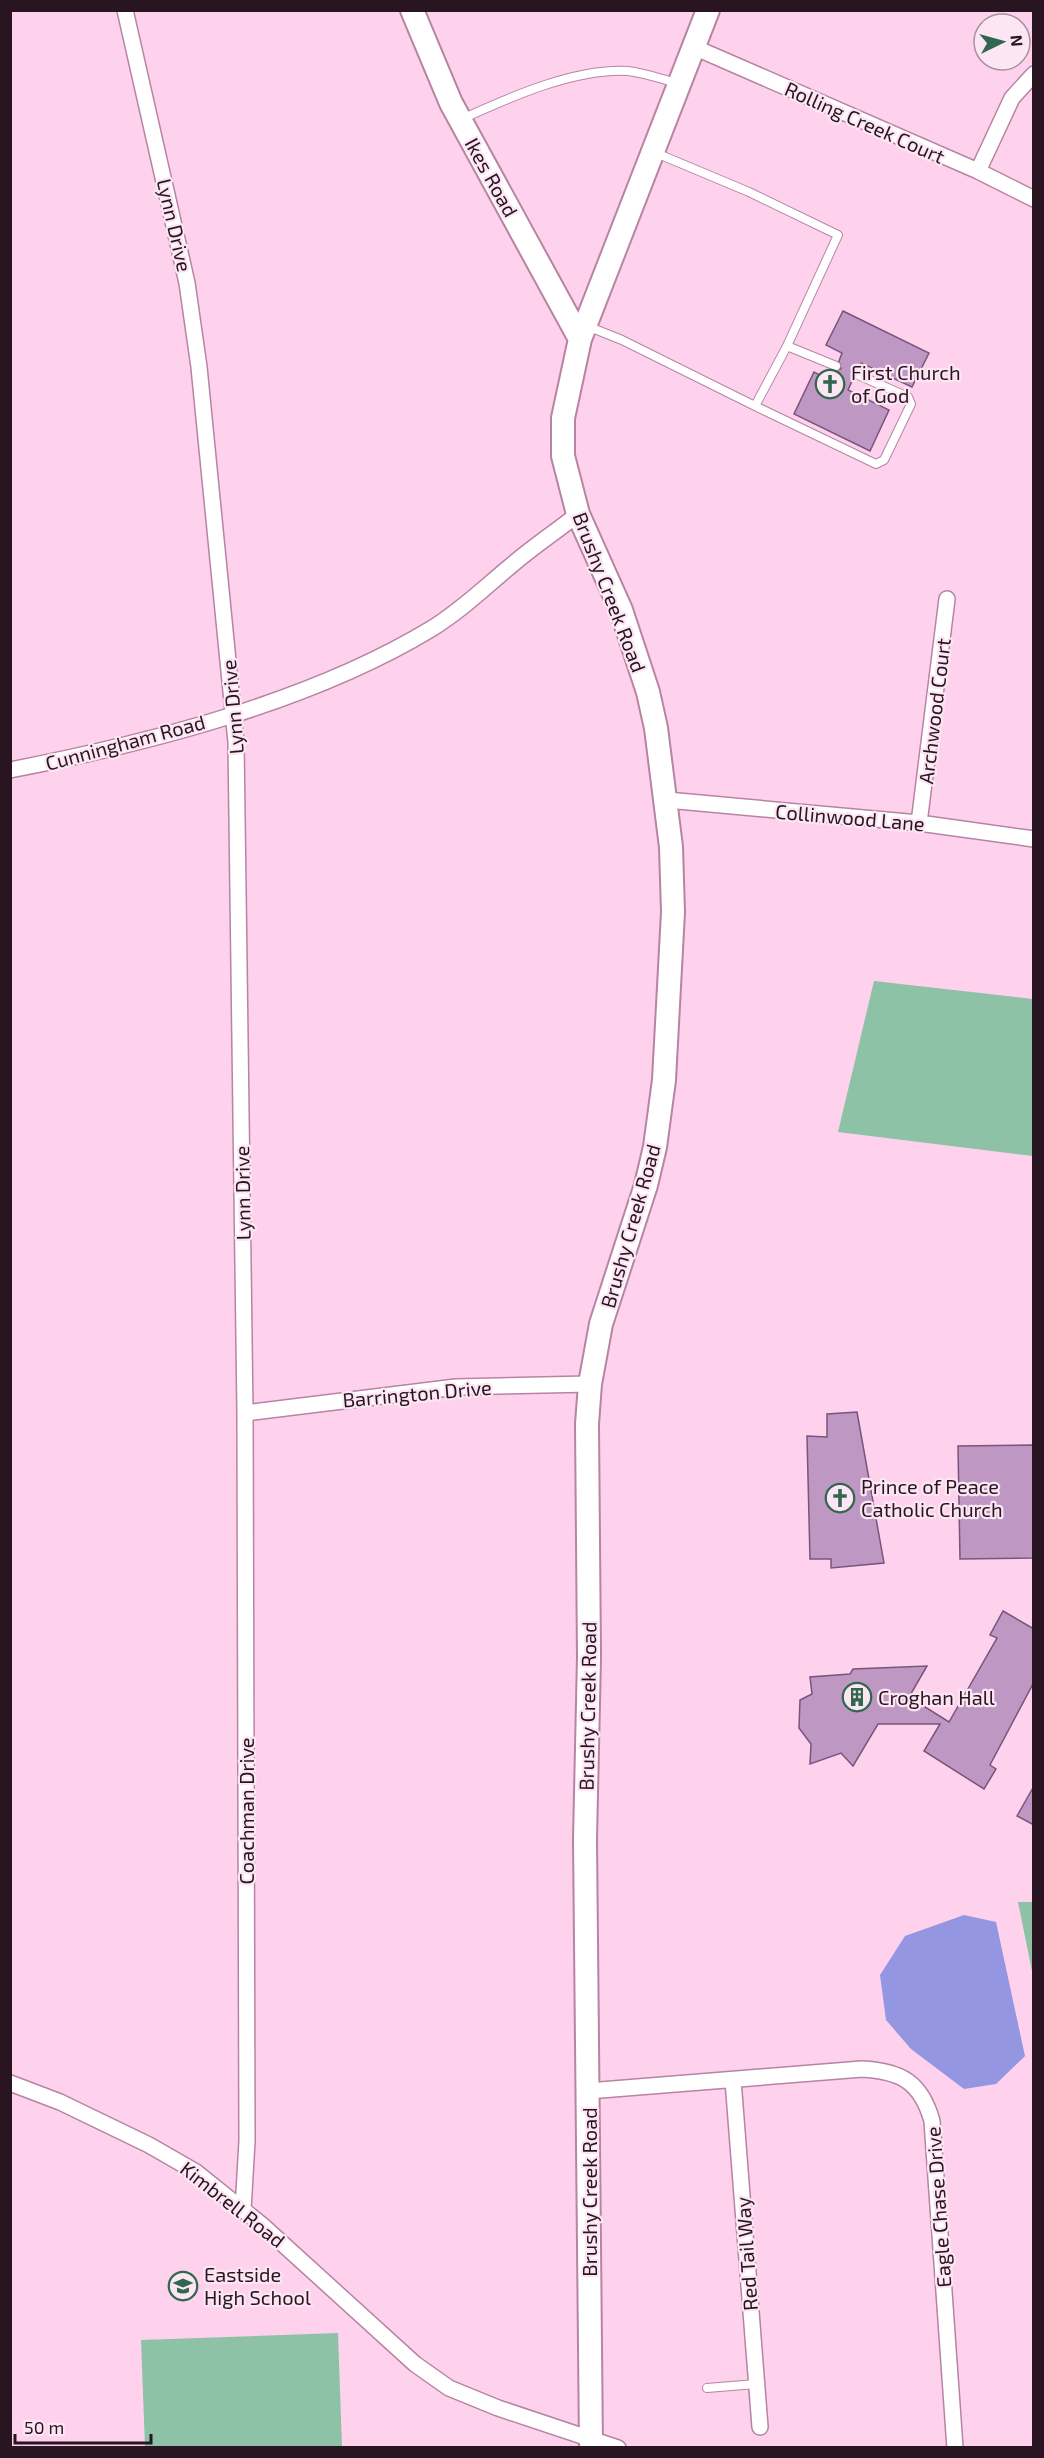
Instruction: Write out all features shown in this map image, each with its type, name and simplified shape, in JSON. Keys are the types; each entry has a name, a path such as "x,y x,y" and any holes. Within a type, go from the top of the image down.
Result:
{"street":[{"name":"Lynn Drive","path":"125,10 188,283 199,367 233,713 245,1413"},
{"name":"Ikes Road","path":"412,10 460,119 583,333"},
{"name":"Brushy Creek Road","path":"591,2444 585,1839 589,1657 586,1474 590,1384 601,1324 646,1185 661,1112 673,912 667,800 648,692 621,610 578,514 563,456 563,418 583,333 696,48 708,10"},
{"name":"Rolling Creek Court","path":"696,48 978,171 1034,199"},
{"path":"978,171 1012,98 1034,74"},
{"name":"Cunningham Road","path":"10,770 138,742 233,713 346,672 432,628 465,606 512,564 578,514"},
{"name":"Archwood Court","path":"919,823 947,599"},
{"name":"Collinwood Lane","path":"667,800 919,823 1034,839"},
{"name":"Barrington Drive","path":"245,1413 456,1387 590,1384"},
{"name":"Coachman Drive","path":"243,2210 247,2141 245,1413"},
{"name":"Eagle Chase Drive","path":"588,2091 862,2069 886,2070 912,2084 924,2098 932,2121 955,2448"},
{"name":"Red Tail Way","path":"733,2080 760,2427"},
{"name":"Kimbrell Road","path":"10,2083 60,2102 159,2150 196,2172 243,2210 415,2364 449,2388 591,2444 618,2448"}],"lane":[{"path":"460,119 550,82 617,71 648,75 681,85"},
{"path":"655,152 749,192 838,235 787,346 754,406"},
{"path":"583,333 622,340 876,464 884,460 911,404 908,397 856,374"},
{"path":"787,346 836,366"},
{"path":"707,2388 756,2384"}],"green space":[{"path":"874,981 1033,999 1033,1156 838,1132"},
{"path":"1018,1902 1033,1902 1033,1976"},
{"path":"338,2333 342,2447 145,2447 141,2340"}],"water":[{"path":"964,1915 996,1922 1025,2056 996,2084 964,2089 911,2049 886,2020 880,1975 905,1936"}],"building":[{"name":"First Church of God","path":"843,311 929,353 912,387 861,363 859,369 851,371 853,379 848,390 889,410 870,451 794,414 814,372 829,380 833,371 841,369 839,361 842,353 826,345"},
{"name":"Prince of Peace Catholic Church","path":"857,1412 884,1563 831,1568 831,1559 810,1559 807,1436 827,1437 827,1414"},
{"path":"1034,1445 1034,1558 960,1559 958,1446"},
{"name":"Croghan Hall","path":"1003,1611 1034,1629 1034,1682 990,1765 996,1769 984,1789 924,1751 940,1724 878,1724 853,1766 841,1753 810,1764 811,1744 799,1728 800,1700 812,1694 810,1677 850,1674 853,1669 927,1666 909,1697 949,1722 997,1638 990,1635"},
{"path":"1034,1786 1034,1825 1017,1816"}],"place":[{"name":"First Church of God","path":"830,384"},
{"name":"Prince of Peace Catholic Church","path":"840,1498"},
{"name":"Croghan Hall","path":"857,1697"},
{"name":"Eastside High School","path":"183,2286"}]}
